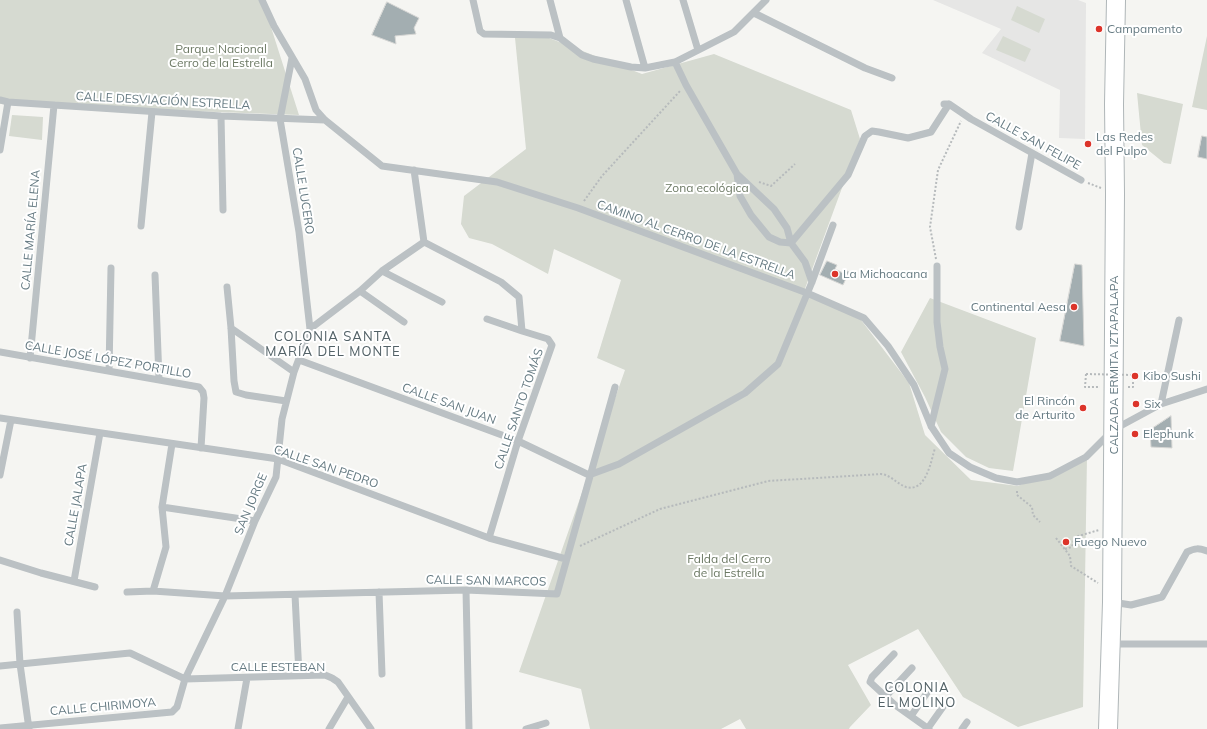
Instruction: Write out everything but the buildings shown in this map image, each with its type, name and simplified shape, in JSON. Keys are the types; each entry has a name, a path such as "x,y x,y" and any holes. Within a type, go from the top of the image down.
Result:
{"main road":[{"name":"CALZADA ERMITA IZTAPALAPA","path":"1108,729 1112,596 1115,194 1114,1"}],"street":[{"name":"CAMINO AL CERRO DE LA ESTRELLA","path":"262,0 274,26 305,79 316,110 325,120 382,166 497,182 578,208 807,293 864,318 888,346 914,385 931,426 949,453 970,467 996,478 1017,482 1050,476 1086,457 1113,430 1162,404 1207,389"},
{"path":"473,0 480,31 484,34 551,35 560,38 582,55 592,59 631,67 645,68 675,62 734,32 766,0"},
{"path":"550,0 560,38"},
{"path":"626,0 645,68"},
{"path":"683,0 698,50"},
{"path":"754,13 865,68 892,78"},
{"name":"CALLE LUCERO","path":"292,58 280,119 299,232 310,329"},
{"path":"675,62 686,85 737,174 774,209 787,228 791,243 805,262 812,282"},
{"name":"CALLE DESVIACIÓN ESTRELLA","path":"0,100 8,102 152,112 325,120"},
{"path":"0,150 8,102"},
{"name":"CALLE SAN FELIPE","path":"791,243 848,175 865,136 872,132 879,132 908,138 931,132 946,104 1081,180"},
{"name":"CALLE MARÍA ELENA","path":"30,358 54,105"},
{"path":"141,226 152,112"},
{"path":"221,116 222,210"},
{"path":"1019,227 1032,153"},
{"path":"414,170 424,242"},
{"path":"737,174 740,196 751,215 769,237 780,242 791,243"},
{"path":"589,475 619,464 745,393 778,364 812,282 833,225"},
{"path":"310,329 360,291 382,271 424,242"},
{"path":"424,242 501,282 520,297 522,331 487,319"},
{"path":"931,426 945,369 940,347 937,322 937,266"},
{"path":"110,371 111,268"},
{"path":"382,271 442,302"},
{"path":"155,275 159,379"},
{"path":"227,287 236,392 286,401"},
{"path":"360,291 404,322"},
{"path":"1162,404 1179,320"},
{"path":"231,328 294,372"},
{"name":"SAN JORGE","path":"184,679 224,596 276,477 282,419 286,401 294,372 310,329"},
{"name":"CALLE SANTO TOMÁS","path":"489,538 518,441 552,345 548,339 522,331"},
{"name":"CALLE JOSÉ LÓPEZ PORTILLO","path":"0,352 199,387 203,392 204,398 201,448"},
{"name":"CALLE SAN JUAN","path":"299,360 518,441 589,475"},
{"name":"CALLE SAN MARCOS","path":"127,592 153,591 224,596 466,590 557,594 589,475 615,387"},
{"name":"CALLE SAN PEDRO","path":"0,418 278,459 489,538 567,555"},
{"path":"0,475 11,420"},
{"name":"CALLE JALAPA","path":"74,581 100,433"},
{"path":"153,591 166,547 162,507 172,444"},
{"path":"162,507 256,521"},
{"path":"1112,596 1131,605 1162,597 1187,552 1200,548 1207,551"},
{"path":"0,560 41,573 95,587"},
{"path":"466,590 469,729"},
{"path":"379,592 382,674"},
{"path":"295,595 299,675"},
{"path":"17,612 20,664 28,727"},
{"path":"1110,644 1207,644"},
{"path":"0,666 130,653 184,679"},
{"path":"894,654 872,676 870,682 895,706 928,729 945,704"},
{"path":"886,696 912,668"},
{"name":"CALLE ESTEBAN","path":"184,679 325,675 338,682 371,729"},
{"path":"238,729 247,678"},
{"name":"CALLE CHIRIMOYA","path":"0,728 28,727 172,712 177,707 184,679"},
{"path":"911,716 929,690"},
{"path":"329,729 348,697"},
{"path":"962,729 967,722"},
{"path":"526,729 546,723"}],"path":[{"path":"578,208 602,176 686,85"},
{"path":"937,266 930,227 938,170 964,114"},
{"path":"757,181 771,186 795,164"},
{"name":"CALLE SAN FELIPE","path":"1081,180 1115,194"},
{"path":"1085,387 1086,374 1133,375 1133,387"},
{"path":"567,555 660,510 768,481 885,474 906,487 914,487 926,478 938,437"},
{"path":"1017,482 1017,495 1032,507 1033,515 1040,522"},
{"path":"1065,549 1072,547 1075,537 1112,527"},
{"path":"1056,538 1070,556 1071,566 1112,596"}],"shaded area":[{"path":"933,0 1078,0 1086,3 1085,139 1059,138 1060,90 982,53 1001,29"}],"green space":[{"name":"Parque Nacional Cerro de la Estrella","path":"0,0 259,0 270,24 299,115 0,104"},
{"path":"1017,6 1045,19 1039,33 1011,20"},
{"path":"1003,36 1031,49 1025,62 996,50"},
{"path":"1207,36 1207,110 1192,107"},
{"path":"515,38 549,38 642,74 714,54 851,110 860,139 803,294 858,316 909,383 925,435 971,480 1018,486 1087,456 1083,707 1018,727 963,697 918,629 848,665 871,705 849,729 746,729 740,719 721,729 590,729 581,689 519,672 625,370 597,358 621,280 554,249 548,274 492,244 469,238 461,224 464,196 526,149"},
{"path":"1137,93 1183,104 1171,164 1164,163 1142,145"},
{"path":"12,115 43,117 42,140 9,136"},
{"path":"930,298 1036,338 1013,471 989,468 966,457 941,432 925,397 901,352"}],"place":[{"name":"Campamento","path":"1099,29"},
{"name":"Las Redes del Pulpo","path":"1088,144"},
{"name":"La Michoacana","path":"835,274"},
{"name":"Continental Aesa","path":"1074,307"},
{"name":"Kibo Sushi","path":"1135,376"},
{"name":"Six","path":"1136,404"},
{"name":"El Rincón de Arturito","path":"1083,408"},
{"name":"Elephunk","path":"1135,434"},
{"name":"Fuego Nuevo","path":"1066,542"}],"district":[{"name":"COLONIA SANTA MARÍA DEL MONTE","path":"333,344"},
{"name":"COLONIA EL MOLINO","path":"917,696"}],"park label":[{"name":"Zona ecológica","path":"707,188"},
{"name":"Falda del Cerro de la Estrella","path":"729,566"}]}
